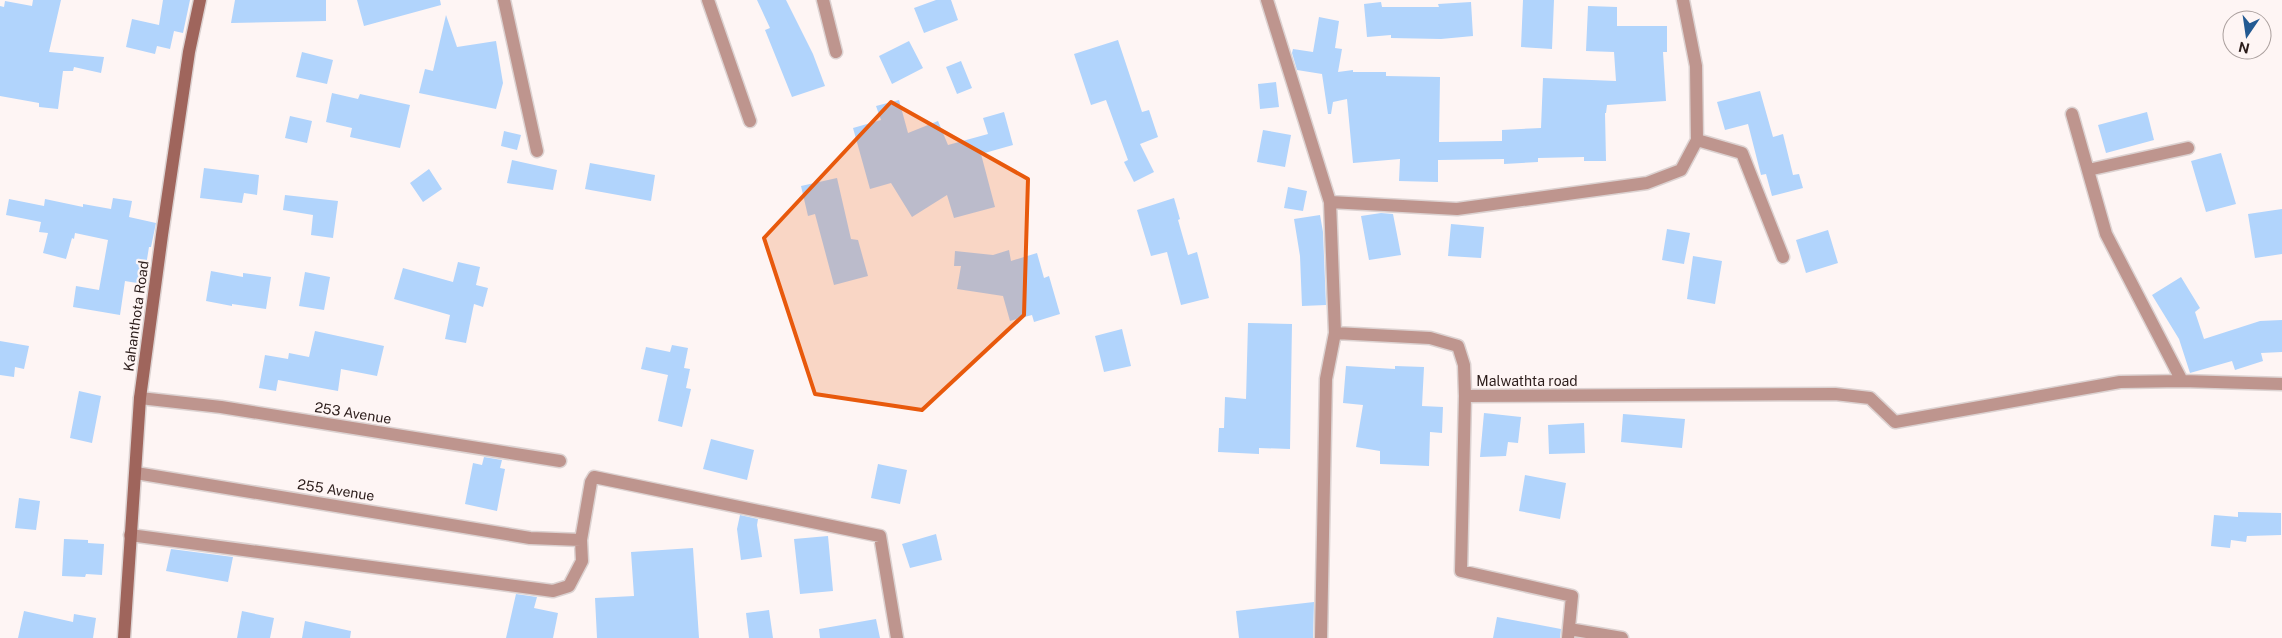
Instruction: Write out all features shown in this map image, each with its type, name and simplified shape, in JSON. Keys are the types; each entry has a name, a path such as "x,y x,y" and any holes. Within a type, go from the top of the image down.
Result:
{"main road":[{"name":"Kahanthota Road","path":"124,638 131,559 130,535 140,398 189,52 200,0"}],"street":[{"path":"504,0 537,151"},
{"path":"708,0 750,121"},
{"path":"823,0 836,52"},
{"path":"1267,0 1330,202 1335,332 1326,379 1321,638"},
{"path":"1330,202 1457,210 1647,183 1681,170 1697,140 1696,66 1683,0"},
{"path":"2072,114 2106,234 2182,381 2282,384"},
{"path":"1697,140 1742,153 1783,257"},
{"path":"2088,170 2188,148"},
{"name":"Malwathta road","path":"1335,332 1430,338 1458,346 1464,365 1465,396 1835,394 1870,398 1895,422 2120,382 2182,381"},
{"path":"1465,396 1461,571 1572,596 1569,634 1622,638"},
{"name":"253 Avenue","path":"140,398 221,407 560,461"},
{"name":"255 Avenue","path":"136,473 530,538 581,540"},
{"path":"130,535 554,591 568,586 582,561 581,540 591,482 594,476 880,536 897,638"}],"highlighted area":[{"path":"891,102 1028,179 1024,315 922,410 815,394 764,238"}],"building":[{"path":"33,0 61,0 49,52 104,57 101,73 74,67 73,71 63,71 58,109 39,107 39,103 0,96 0,6 4,7 5,1 32,6"},
{"path":"163,0 190,0 183,33 174,31 170,49 157,46 155,54 126,47 132,19 159,25"},
{"path":"235,0 326,0 326,21 231,23"},
{"path":"357,0 440,0 441,5 364,26"},
{"path":"757,0 786,0 813,54 825,86 792,97 765,30 770,28"},
{"path":"936,0 951,0 958,20 924,33 914,8"},
{"path":"1523,0 1554,0 1552,49 1521,47"},
{"path":"1381,2 1382,7 1439,7 1438,4 1471,2 1473,36 1441,39 1391,38 1391,35 1367,37 1364,4"},
{"path":"1588,6 1617,7 1617,26 1667,26 1667,52 1663,52 1666,101 1607,105 1605,113 1606,161 1584,161 1584,157 1538,158 1538,162 1504,164 1504,159 1438,160 1438,182 1399,181 1400,159 1353,163 1347,99 1333,102 1331,114 1328,114 1322,74 1297,70 1292,53 1293,49 1313,52 1319,17 1339,21 1335,48 1342,49 1338,72 1353,70 1353,72 1386,72 1386,76 1440,77 1439,142 1502,141 1502,130 1541,128 1543,78 1616,81 1614,52 1586,51"},
{"path":"446,15 457,47 496,41 503,83 496,109 419,93 425,69 433,71"},
{"path":"1118,40 1142,112 1149,110 1158,137 1140,144 1154,172 1134,182 1124,162 1128,160 1106,100 1091,105 1074,54"},
{"path":"909,41 923,68 892,84 879,56"},
{"path":"302,52 333,60 327,84 296,77"},
{"path":"961,61 972,88 957,94 946,67"},
{"path":"1276,82 1279,107 1260,109 1258,84"},
{"path":"1760,91 1773,137 1783,134 1793,175 1799,174 1803,188 1772,196 1766,174 1761,175 1748,124 1725,130 1717,102"},
{"path":"332,93 358,99 360,94 410,105 400,148 350,137 352,128 326,122"},
{"path":"899,100 908,133 938,121 948,145 988,134 983,118 1004,112 1013,145 981,154 995,207 954,218 947,195 912,217 891,183 870,189 853,128 881,120 876,106"},
{"path":"2147,112 2154,140 2106,153 2098,125"},
{"path":"290,116 312,121 307,143 285,138"},
{"path":"1263,130 1291,135 1285,167 1257,162"},
{"path":"504,131 521,135 517,150 501,146"},
{"path":"2221,153 2236,204 2206,212 2191,161"},
{"path":"512,160 557,170 553,190 507,183"},
{"path":"590,163 655,175 651,201 585,189"},
{"path":"204,168 259,175 257,195 244,193 242,203 200,198"},
{"path":"429,169 442,189 423,202 410,183"},
{"path":"837,178 851,239 858,240 868,276 834,285 815,214 808,216 801,186"},
{"path":"1288,187 1307,191 1303,211 1284,208"},
{"path":"285,195 338,201 333,238 311,235 313,215 283,210"},
{"path":"113,198 132,201 129,217 156,223 151,247 149,247 143,284 125,281 120,315 73,307 76,286 99,290 108,240 75,233 66,259 43,253 48,233 39,232 41,222 6,215 9,199 44,206 45,199 83,207 83,204 111,209"},
{"path":"1174,198 1188,255 1197,252 1209,298 1181,305 1167,252 1151,256 1137,210"},
{"path":"2282,209 2282,254 2255,258 2248,214"},
{"path":"1381,213 1393,214 1401,255 1369,260 1361,216"},
{"path":"1320,215 1323,232 1326,305 1302,306 1300,256 1294,219"},
{"path":"1451,224 1484,227 1481,258 1448,256"},
{"path":"1667,229 1690,233 1684,264 1662,260"},
{"path":"1828,230 1838,263 1806,273 1796,240"},
{"path":"1009,250 1011,261 1037,253 1044,278 1049,276 1060,314 1034,322 1032,315 1010,321 1003,296 957,289 961,266 954,266 955,251 993,255"},
{"path":"1693,256 1722,261 1715,304 1687,299"},
{"path":"458,262 480,267 476,285 488,288 483,307 474,304 466,343 445,339 450,315 394,299 403,268 453,282"},
{"path":"211,271 243,277 243,273 271,277 266,309 232,304 232,306 206,301"},
{"path":"305,272 330,277 324,310 299,306"},
{"path":"2181,277 2200,308 2195,312 2204,339 2260,321 2282,320 2282,352 2261,353 2263,361 2235,370 2232,361 2190,373 2179,339 2152,295"},
{"path":"1248,323 1292,324 1290,449 1259,448 1259,454 1218,452 1219,428 1224,428 1225,397 1246,399"},
{"path":"1122,329 1131,366 1104,372 1095,336"},
{"path":"315,331 384,346 377,376 341,369 338,391 278,380 276,391 259,388 265,355 288,359 289,353 309,357"},
{"path":"0,341 29,346 24,369 15,367 14,377 0,375"},
{"path":"672,345 688,348 684,368 690,369 686,388 691,389 682,427 658,421 668,375 641,369 646,347 670,352"},
{"path":"1346,366 1395,369 1395,366 1424,367 1422,406 1443,407 1442,433 1430,432 1429,466 1380,464 1380,451 1356,447 1363,405 1343,403"},
{"path":"79,391 101,396 92,443 70,438"},
{"path":"1484,413 1521,417 1518,443 1508,442 1506,456 1480,457"},
{"path":"1623,414 1685,419 1682,448 1621,442"},
{"path":"1584,423 1585,453 1549,454 1548,425"},
{"path":"711,439 754,450 747,480 703,469"},
{"path":"484,457 502,460 500,468 505,469 497,511 465,504 473,463 482,465"},
{"path":"878,464 907,470 900,504 871,498"},
{"path":"1525,475 1566,483 1560,519 1519,511"},
{"path":"19,498 40,501 36,530 15,528"},
{"path":"2238,512 2281,513 2281,535 2247,536 2246,542 2231,540 2230,548 2211,546 2214,515 2238,517"},
{"path":"740,515 758,519 757,525 762,557 741,560 737,529"},
{"path":"936,534 942,560 910,568 902,544"},
{"path":"828,536 833,591 800,594 794,539"},
{"path":"64,539 88,540 88,543 104,544 102,575 86,574 85,577 62,576"},
{"path":"693,548 699,638 597,638 595,598 634,596 631,552"},
{"path":"171,549 233,557 228,582 166,571"},
{"path":"516,594 537,597 534,608 558,613 553,638 506,638"},
{"path":"1314,602 1313,638 1239,638 1236,611"},
{"path":"769,610 773,638 749,638 746,613"},
{"path":"24,611 73,622 74,614 96,618 93,638 18,638"},
{"path":"242,611 274,618 270,638 237,638"},
{"path":"1497,617 1561,629 1560,638 1493,638"},
{"path":"876,619 880,638 820,638 819,629"},
{"path":"305,621 351,631 350,638 302,638"}]}
